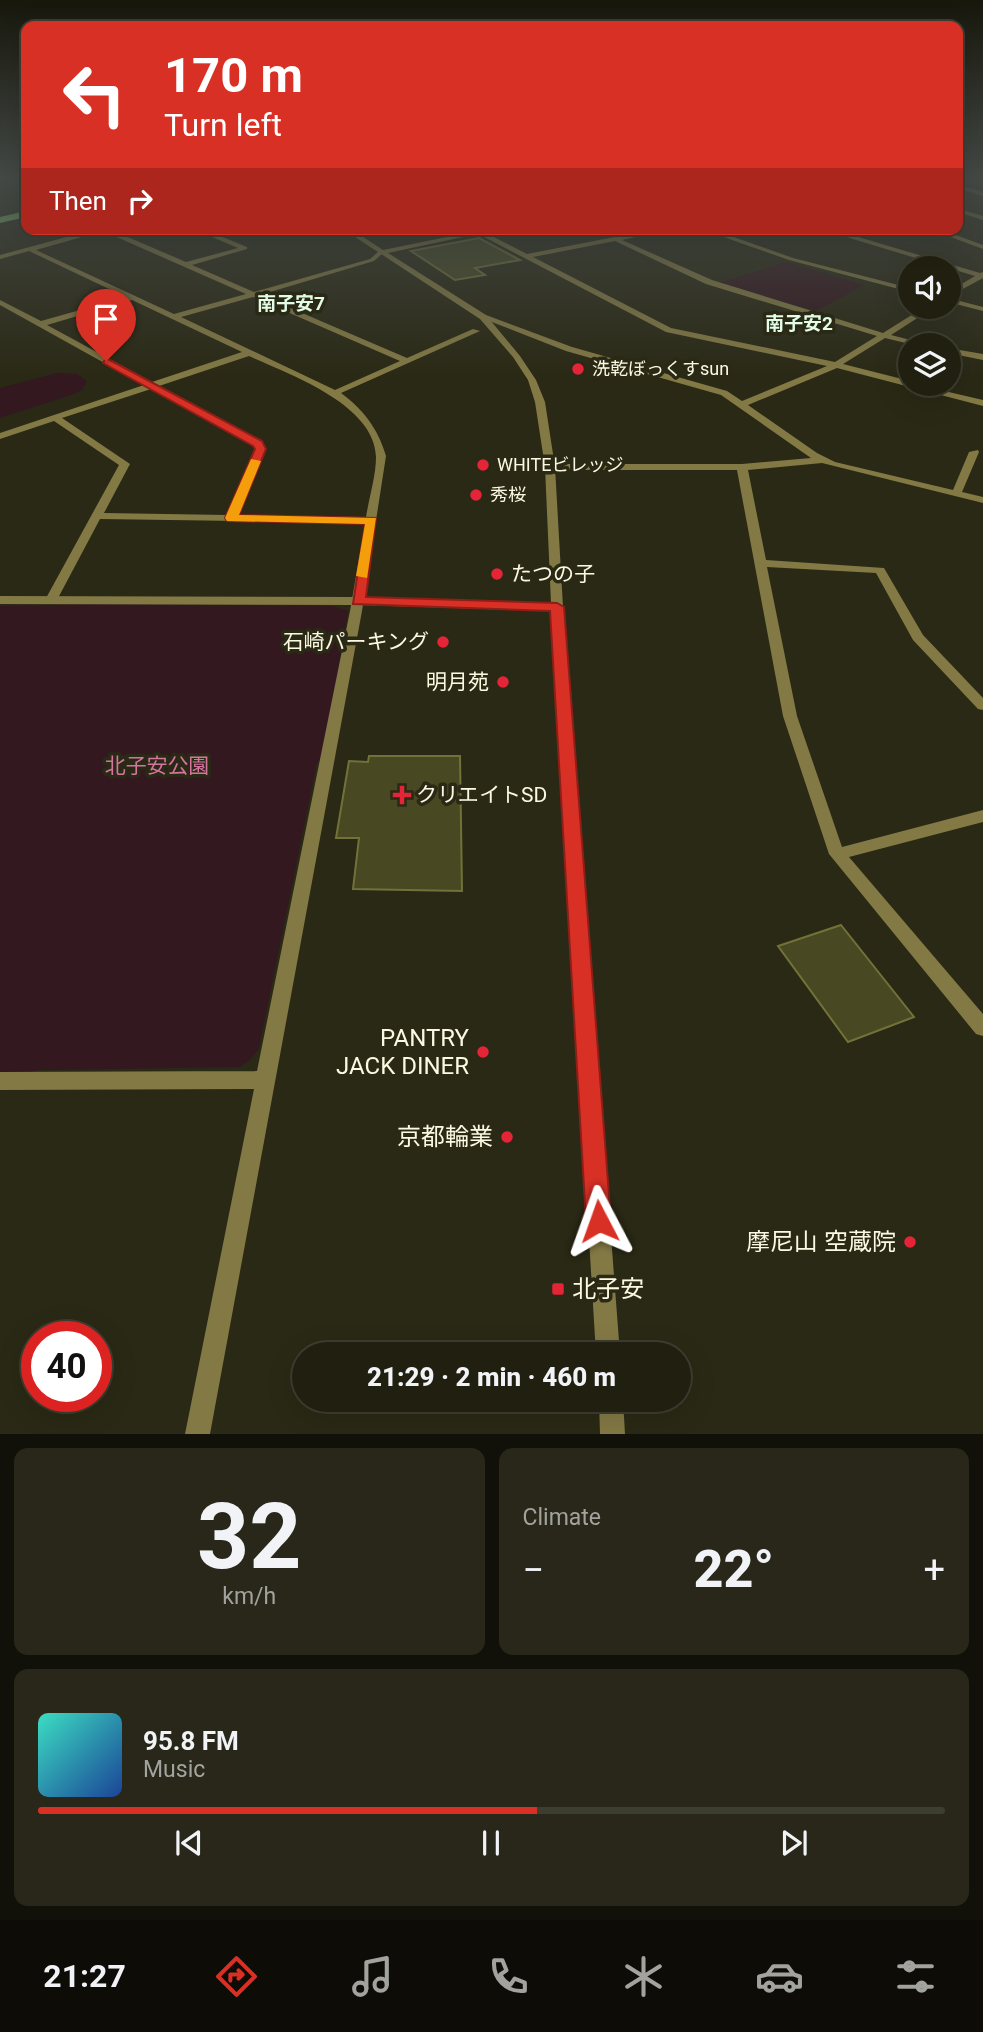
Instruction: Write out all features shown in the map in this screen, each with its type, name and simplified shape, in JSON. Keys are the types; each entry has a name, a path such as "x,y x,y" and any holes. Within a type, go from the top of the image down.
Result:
{"street":[{"path":"0,257 52,243"},
{"path":"135,243 407,361"},
{"path":"184,265 245,248 232,243"},
{"path":"367,243 483,317 569,349 703,386 743,404 822,460 859,472 983,500"},
{"path":"174,317 372,260 381,252 422,243"},
{"path":"497,243 669,330 836,365 983,403"},
{"path":"524,257 595,243"},
{"path":"624,243 709,282 898,339"},
{"path":"744,243 791,259 898,287"},
{"path":"871,243 982,275"},
{"path":"29,249 334,393 364,416 376,437 381,456 358,601 197,1433"},
{"path":"961,289 982,275"},
{"path":"40,324 132,298"},
{"path":"0,302 258,444 260,449 231,518"},
{"path":"961,302 983,309"},
{"path":"483,317 503,338 532,380 547,430 607,1342"},
{"path":"743,404 836,365 912,319"},
{"path":"334,393 476,331"},
{"path":"0,436 249,353"},
{"path":"961,353 983,357"},
{"path":"51,600 125,464 55,418"},
{"path":"956,494 974,452"},
{"path":"550,467 742,467 822,460"},
{"path":"742,467 790,716 837,854 983,1028"},
{"path":"97,516 372,520"},
{"path":"761,563 880,570 918,637 983,706"},
{"path":"0,600 358,601 557,607"},
{"path":"837,854 983,816"},
{"path":"0,1081 265,1080"},
{"path":"612,1412 614,1433"}],"green space":[{"path":"786,262 864,285 816,311 719,283"},
{"path":"57,373 77,374 87,381 82,390 74,394 0,418 0,388"},
{"name":"北子安公園","path":"0,606 333,606 348,611 324,759 317,762 259,1048 250,1060 239,1067 40,1070 0,1077"}],"building":[{"path":"453,243 488,243 520,260 475,268 485,275 455,280 411,251"},
{"name":"クリエイトSD","path":"369,756 460,756 462,891 353,889 359,838 336,838 349,761 368,762"},
{"path":"841,925 914,1017 848,1042 778,946"}],"slow traffic":[{"path":"255,461 231,518 372,520 362,576"}],"place":[{"name":"洗乾ぼっくすsun","path":"578,369"},
{"name":"WHITEビレッジ","path":"483,465"},
{"name":"秀桜","path":"476,495"},
{"name":"たつの子","path":"497,574"},
{"name":"石崎パーキング","path":"443,642"},
{"name":"明月苑","path":"503,682"},
{"name":"クリエイトSD","path":"402,795"},
{"name":"PANTRY JACK DINER","path":"483,1052"},
{"name":"京都輪業","path":"507,1137"},
{"name":"摩尼山 空蔵院","path":"910,1242"},
{"name":"北子安","path":"558,1289"}],"district":[{"name":"南子安7","path":"291,303"},
{"name":"南子安2","path":"799,323"}],"route":[{"path":"106,361 258,444 260,449 231,518 372,520 358,601 557,607 599,1221"}]}
